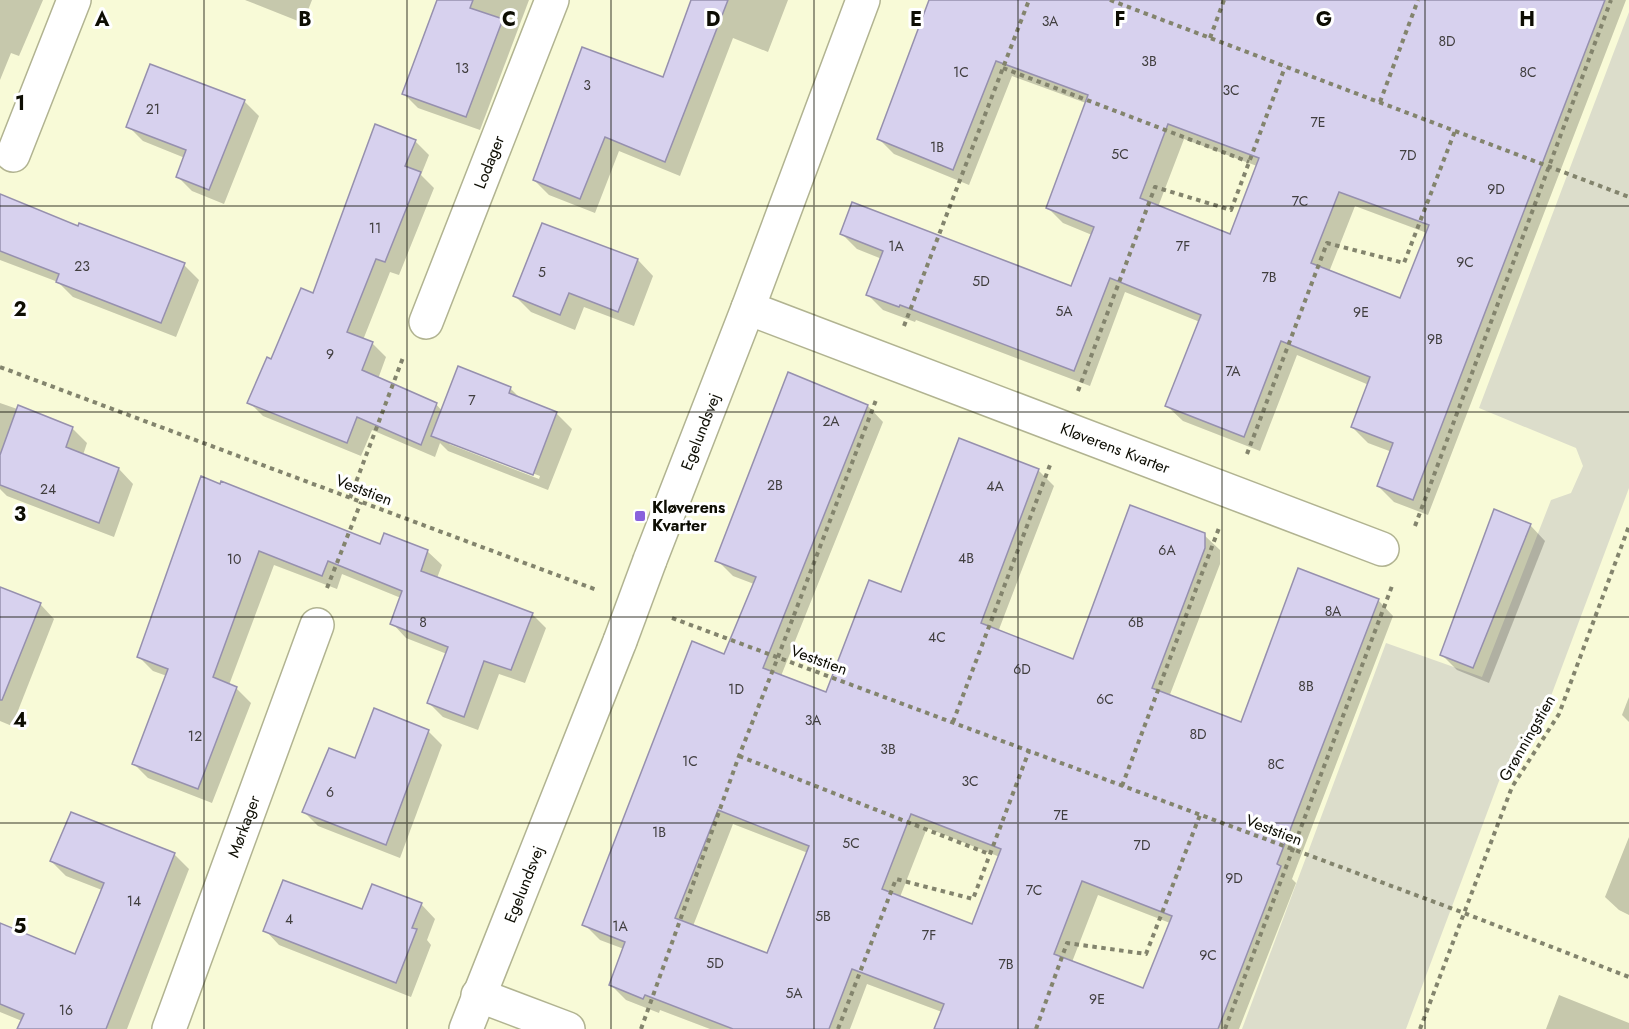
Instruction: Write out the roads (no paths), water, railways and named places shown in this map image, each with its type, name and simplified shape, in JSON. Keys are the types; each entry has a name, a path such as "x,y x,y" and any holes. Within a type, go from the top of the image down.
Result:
{"street":[{"path":"13,154 74,0"},
{"name":"Lodager","path":"426,322 552,0"},
{"name":"Egelundsvej","path":"466,1029 620,641 863,0"},
{"name":"Kløverens Kvarter","path":"748,308 1382,549"},
{"name":"Mørkager","path":"169,1029 317,625"},
{"path":"478,995 568,1029"}],"place":[{"name":"Kløverens Kvarter","path":"640,516"}]}
